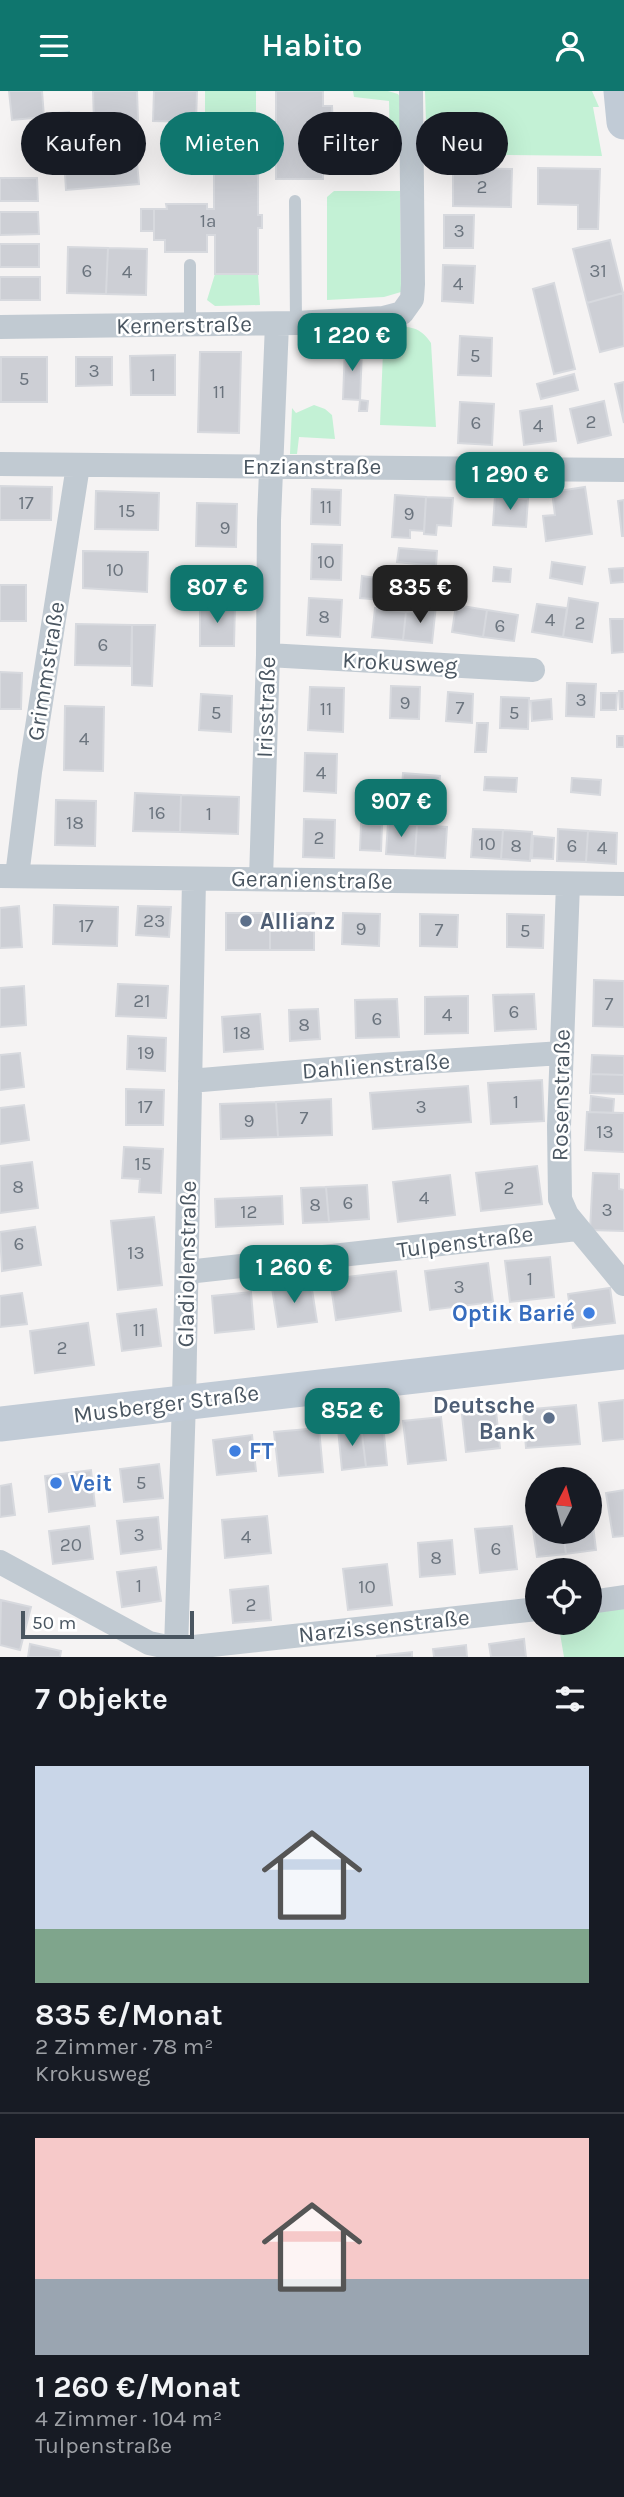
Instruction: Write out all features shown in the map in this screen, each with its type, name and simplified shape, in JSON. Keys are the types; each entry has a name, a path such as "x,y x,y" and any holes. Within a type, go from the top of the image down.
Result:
{"main road":[{"path":"621,91 624,123"},
{"name":"Musberger Straße","path":"0,1424 624,1352"}],"street":[{"name":"Kernerstraße","path":"0,327 286,324 383,318 407,309 412,299 413,284 411,91"},
{"name":"Irisstraße","path":"261,879 269,520 286,324"},
{"name":"Enzianstraße","path":"0,464 624,470"},
{"name":"Grimmstraße","path":"8,876 32,759 78,466"},
{"name":"Krokusweg","path":"268,655 533,670"},
{"name":"Geranienstraße","path":"8,876 624,884"},
{"name":"Gladiolenstraße","path":"176,1649 184,1401 194,879"},
{"name":"Rosenstraße","path":"568,884 559,1190 563,1207 577,1229 624,1284"},
{"name":"Dahlienstraße","path":"190,1081 562,1053"},
{"name":"Tulpenstraße","path":"187,1272 577,1229"},
{"name":"Narzissenstraße","path":"0,1562 149,1643 176,1649 525,1610"},
{"path":"602,1600 624,1597"}],"lane":[{"path":"286,324 295,201"},
{"path":"190,265 190,326"}],"green space":[{"path":"205,91 256,91 256,112 205,112"},
{"path":"353,91 388,91 398,94 401,99 401,112 389,112 389,101 354,97"},
{"path":"425,91 592,91 599,107 593,107 602,156 508,155 508,112 426,112"},
{"path":"334,191 400,191 401,292 384,297 327,300 327,197"},
{"path":"215,274 258,274 260,305 215,306 207,300"},
{"path":"384,327 416,329 431,343 436,427 380,425"},
{"path":"314,405 332,415 335,439 299,437 297,454 290,454 292,408 296,413"},
{"path":"624,1605 624,1657 564,1657 560,1635 602,1635 602,1609"}],"building":[{"path":"9,91 42,91 44,112 21,112 21,119 12,120"},
{"path":"93,91 137,91 138,112 94,112"},
{"path":"154,91 197,91 196,112 160,112 160,121 153,121"},
{"path":"276,91 323,91 323,106 332,106 332,112 298,112 298,175 323,175 323,179 276,179 276,175 284,175 284,112 276,112"},
{"path":"538,168 600,169 598,229 578,229 578,205 538,204"},
{"path":"508,169 512,169 511,207 453,206 453,175 508,175"},
{"path":"65,175 138,175 139,184 66,190"},
{"path":"214,175 258,175 258,215 262,215 262,228 258,228 258,274 215,274 215,235 207,235 207,252 165,252 165,240 154,240 154,209 167,209 166,204 207,204 207,209 214,209"},
{"path":"0,178 37,178 38,201 0,201"},
{"path":"141,209 154,209 154,231 141,231"},
{"path":"0,212 38,212 39,234 0,235"},
{"path":"444,215 474,215 473,248 444,248"},
{"path":"610,240 623,293 587,303 573,249"},
{"path":"0,244 39,244 39,267 0,267"},
{"path":"68,247 108,248 106,294 67,293"},
{"path":"108,248 147,249 146,295 106,294"},
{"path":"443,265 475,266 473,303 442,301"},
{"path":"0,277 40,277 40,300 0,300"},
{"path":"554,283 575,369 554,374 533,289"},
{"path":"623,293 624,346 600,352 587,303"},
{"path":"460,336 492,338 491,376 458,375"},
{"path":"345,347 362,348 360,400 343,399"},
{"path":"200,352 241,352 239,433 198,432"},
{"path":"175,355 175,395 131,395 130,356"},
{"path":"1,357 47,357 47,402 1,402"},
{"path":"76,357 112,357 112,385 76,386"},
{"path":"574,374 578,390 541,399 537,384"},
{"path":"624,382 624,423 615,384"},
{"path":"360,400 368,401 367,411 359,411"},
{"path":"604,401 611,435 578,443 570,409"},
{"path":"460,402 494,404 492,445 458,443"},
{"path":"552,406 556,441 524,445 520,411"},
{"path":"0,486 52,487 51,520 0,520"},
{"path":"585,487 592,534 546,541 543,516 555,515 552,492"},
{"path":"312,489 341,490 340,525 311,524"},
{"path":"96,491 159,493 158,530 95,529"},
{"path":"395,495 426,497 424,531 410,530 410,538 392,537"},
{"path":"495,496 528,499 526,527 493,525"},
{"path":"426,497 453,498 451,526 437,525 436,535 424,534"},
{"path":"624,500 624,536 622,536 618,501"},
{"path":"197,503 237,504 236,547 196,546"},
{"path":"312,544 342,545 341,580 311,579"},
{"path":"399,548 437,551 436,566 397,562"},
{"path":"83,551 148,552 147,592 83,588"},
{"path":"552,562 585,567 582,584 550,578"},
{"path":"494,567 511,569 510,582 493,581"},
{"path":"624,568 624,582 611,583 609,569"},
{"path":"362,576 384,579 382,600 360,598"},
{"path":"0,585 26,585 26,621 0,621"},
{"path":"309,598 342,600 340,637 307,635"},
{"path":"569,598 598,603 592,642 563,637"},
{"path":"200,604 235,604 234,646 200,646"},
{"path":"422,604 436,605 432,643 403,640 406,612 421,613"},
{"path":"537,604 567,608 563,637 532,632"},
{"path":"456,605 487,610 483,637 452,632"},
{"path":"375,608 406,612 403,640 372,637"},
{"path":"487,610 518,615 514,641 483,637"},
{"path":"610,619 624,619 624,652 612,653"},
{"path":"76,624 132,625 131,666 75,665"},
{"path":"132,625 155,625 152,686 132,685"},
{"path":"0,672 22,673 21,709 0,709"},
{"path":"567,683 596,684 594,717 566,716"},
{"path":"391,686 420,687 419,719 390,718"},
{"path":"310,687 344,688 343,732 308,730"},
{"path":"619,691 624,691 624,709 620,709"},
{"path":"448,692 473,694 472,723 446,721"},
{"path":"601,693 617,693 616,710 601,710"},
{"path":"201,694 232,696 231,732 199,730"},
{"path":"501,697 529,698 528,729 500,728"},
{"path":"551,699 552,719 532,721 531,701"},
{"path":"65,706 104,707 103,771 64,770"},
{"path":"477,723 488,723 486,752 475,752"},
{"path":"617,736 624,736 624,747 617,747"},
{"path":"305,753 337,754 336,793 304,791"},
{"path":"403,773 440,776 439,790 402,787"},
{"path":"485,777 517,778 516,792 484,790"},
{"path":"572,778 601,780 600,795 571,792"},
{"path":"135,793 181,795 180,832 133,831"},
{"path":"181,795 239,797 238,834 180,832"},
{"path":"56,800 96,801 95,846 55,845"},
{"path":"304,819 335,820 334,858 303,857"},
{"path":"388,823 417,825 415,856 386,854"},
{"path":"361,824 382,825 381,851 360,850"},
{"path":"417,825 447,827 445,858 415,856"},
{"path":"473,829 503,830 501,859 471,857"},
{"path":"558,829 588,831 586,862 557,861"},
{"path":"503,830 532,832 530,861 501,859"},
{"path":"588,831 617,833 616,864 586,862"},
{"path":"533,836 554,838 553,859 532,858"},
{"path":"54,905 118,907 117,946 53,944"},
{"path":"19,906 22,947 0,948 0,908"},
{"path":"138,906 171,907 169,937 136,935"},
{"path":"226,913 270,913 270,950 226,950"},
{"path":"270,913 314,913 314,950 270,950"},
{"path":"343,913 380,914 379,946 342,944"},
{"path":"420,914 458,915 457,947 420,946"},
{"path":"507,914 544,915 543,948 507,947"},
{"path":"594,980 624,981 624,1027 593,1026"},
{"path":"118,984 168,986 166,1018 116,1016"},
{"path":"24,986 26,1025 0,1027 0,988"},
{"path":"534,994 536,1029 495,1031 493,995"},
{"path":"468,996 468,1033 425,1034 425,997"},
{"path":"397,999 399,1037 356,1038 355,1000"},
{"path":"318,1009 320,1039 290,1041 289,1010"},
{"path":"260,1014 263,1049 224,1052 222,1017"},
{"path":"128,1036 166,1038 165,1071 127,1069"},
{"path":"20,1053 24,1087 0,1090 0,1055"},
{"path":"592,1055 624,1056 624,1075 591,1074"},
{"path":"591,1074 624,1075 624,1094 590,1093"},
{"path":"542,1080 544,1121 491,1124 488,1083"},
{"path":"468,1086 471,1122 373,1129 370,1093"},
{"path":"126,1089 164,1090 163,1125 126,1125"},
{"path":"591,1096 614,1099 613,1113 590,1112"},
{"path":"331,1099 332,1135 278,1137 276,1102"},
{"path":"276,1102 278,1137 221,1139 220,1104"},
{"path":"24,1105 29,1140 0,1144 0,1108"},
{"path":"587,1112 624,1113 624,1152 585,1150"},
{"path":"124,1147 163,1149 161,1193 139,1192 140,1179 122,1178"},
{"path":"32,1162 38,1208 0,1213 0,1166"},
{"path":"537,1166 542,1204 481,1211 476,1173"},
{"path":"593,1173 619,1174 619,1189 624,1190 624,1231 590,1230"},
{"path":"450,1175 455,1215 398,1222 393,1182"},
{"path":"367,1185 369,1219 329,1222 326,1187"},
{"path":"326,1187 329,1222 303,1223 301,1188"},
{"path":"282,1196 283,1224 216,1227 215,1199"},
{"path":"154,1217 162,1285 118,1290 111,1221"},
{"path":"35,1227 41,1265 2,1271 0,1232"},
{"path":"550,1257 554,1297 510,1302 505,1261"},
{"path":"488,1263 493,1302 430,1310 425,1271"},
{"path":"396,1271 401,1311 336,1320 330,1279"},
{"path":"311,1283 317,1322 278,1327 272,1288"},
{"path":"610,1288 615,1323 573,1328 568,1294"},
{"path":"251,1292 254,1329 215,1333 212,1296"},
{"path":"22,1293 27,1324 0,1327 0,1296"},
{"path":"156,1309 161,1346 122,1351 117,1314"},
{"path":"88,1323 94,1365 35,1373 30,1331"},
{"path":"624,1400 624,1439 603,1441 599,1403"},
{"path":"576,1405 580,1444 526,1448 523,1410"},
{"path":"496,1411 500,1448 466,1452 462,1415"},
{"path":"441,1417 446,1460 408,1464 403,1421"},
{"path":"383,1424 387,1465 366,1467 361,1426"},
{"path":"361,1426 366,1467 342,1470 338,1429"},
{"path":"319,1428 323,1472 279,1476 274,1432"},
{"path":"252,1435 256,1471 217,1475 213,1440"},
{"path":"159,1464 163,1498 124,1502 120,1469"},
{"path":"91,1470 95,1506 49,1512 45,1476"},
{"path":"11,1484 15,1515 0,1517 0,1486"},
{"path":"624,1490 624,1536 613,1537 606,1493"},
{"path":"267,1516 271,1553 225,1558 222,1520"},
{"path":"158,1517 161,1549 121,1554 117,1521"},
{"path":"89,1526 93,1559 53,1564 49,1531"},
{"path":"512,1526 517,1569 480,1573 475,1529"},
{"path":"452,1540 455,1574 420,1577 418,1543"},
{"path":"535,1544 565,1544 566,1554 537,1557"},
{"path":"565,1544 595,1544 596,1550 566,1554"},
{"path":"387,1564 392,1605 348,1610 343,1569"},
{"path":"156,1567 161,1601 122,1607 117,1572"},
{"path":"268,1586 271,1620 233,1623 230,1590"},
{"path":"1,1600 31,1607 20,1650 0,1645"},
{"path":"524,1639 526,1657 491,1657 489,1644"},
{"path":"30,1644 61,1651 60,1657 28,1657"},
{"path":"466,1645 467,1657 434,1657 433,1649"},
{"path":"412,1652 412,1657 377,1657 377,1656"}],"place":[{"name":"Allianz","path":"246,921"},
{"name":"Optik Barié","path":"589,1313"},
{"name":"Deutsche Bank","path":"549,1418"},
{"name":"FT","path":"235,1451"},
{"name":"Veit","path":"56,1483"}]}
